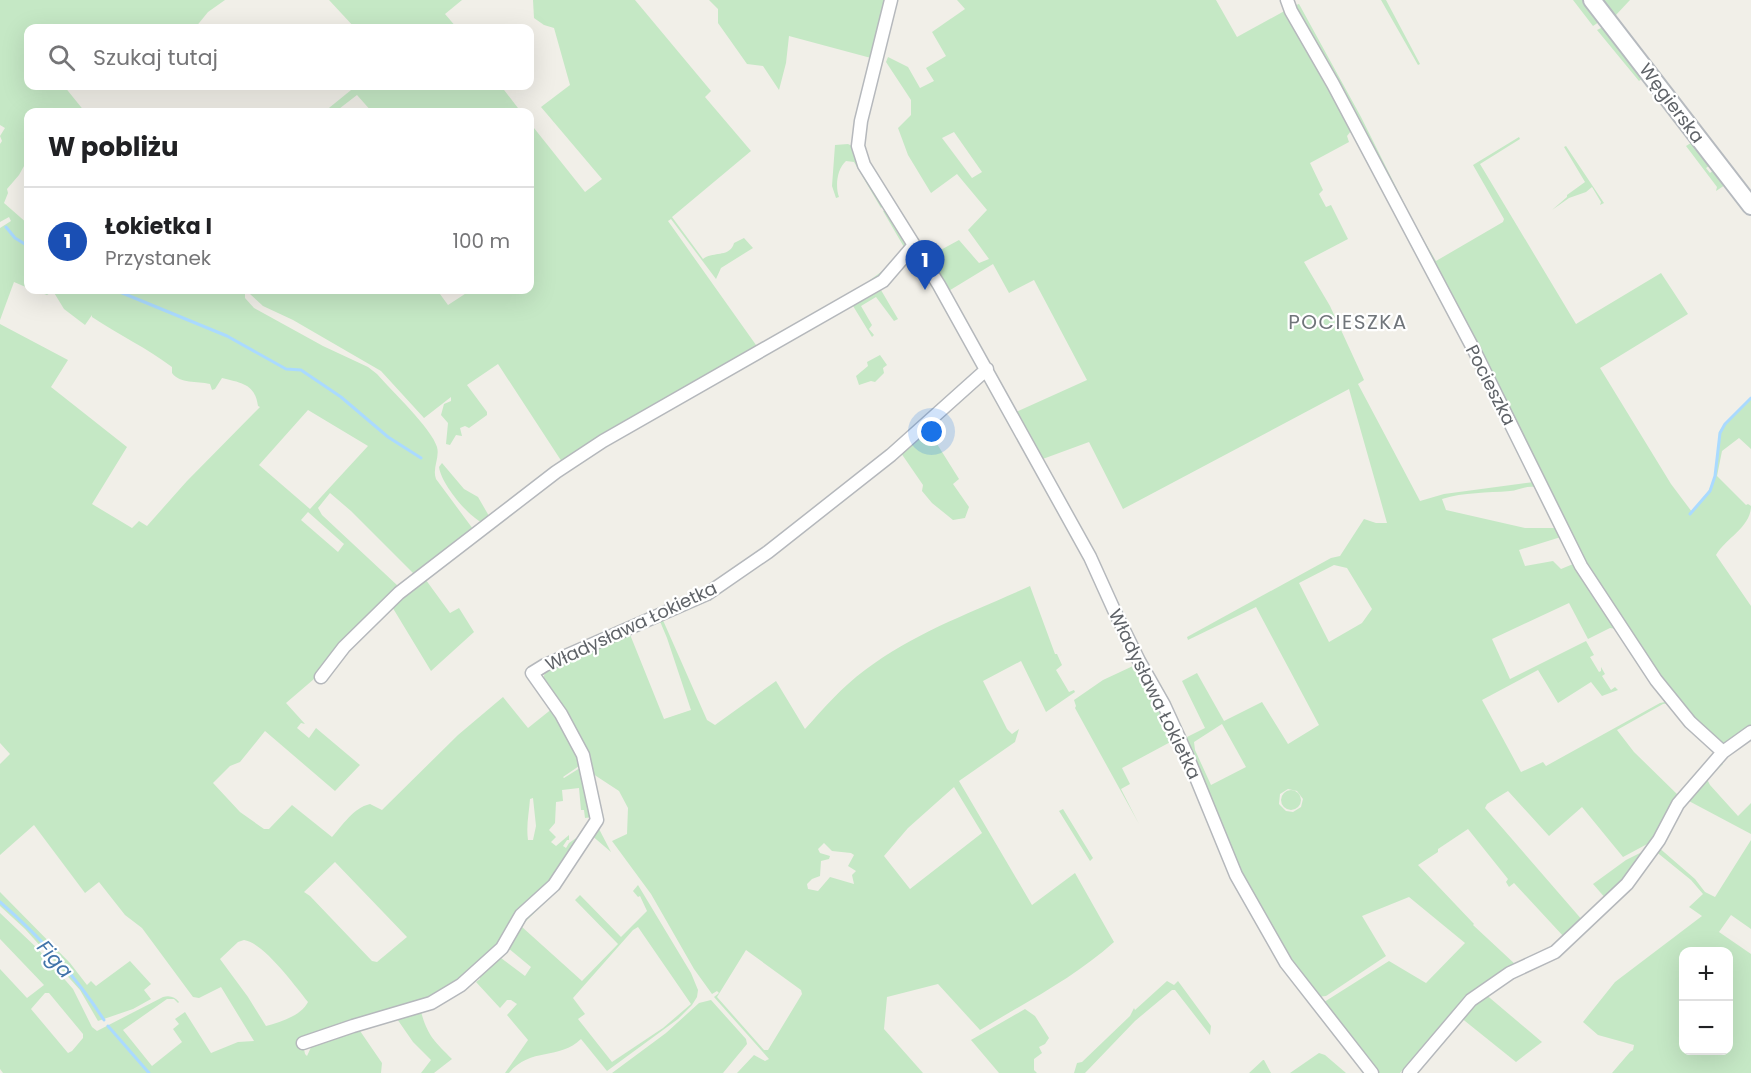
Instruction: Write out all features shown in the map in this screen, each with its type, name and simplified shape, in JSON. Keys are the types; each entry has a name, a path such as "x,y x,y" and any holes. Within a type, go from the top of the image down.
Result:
{"main road":[{"name":"Węgierska","path":"1592,0 1751,206"}],"street":[{"name":"Władysława Łokietka","path":"891,0 861,121 858,146 864,165 987,369 1090,557 1139,661 1164,705 1236,875 1286,963 1372,1073"},
{"name":"Pocieszka","path":"1287,0 1470,342 1581,566 1656,680 1690,722 1723,752"},
{"path":"321,677 344,647 399,593 556,472 612,435 883,281 914,245"},
{"name":"Władysława Łokietka","path":"303,1043 431,1003 461,985 502,948 521,915 554,885 597,820 583,755 561,714 532,673 707,594 768,552 891,455 987,369"},
{"path":"1408,1073 1471,1000 1510,973 1555,952 1627,885 1659,840 1678,804 1723,752 1751,732"}],"green space":[{"path":"0,0 225,0 208,12 198,24 24,24 24,90 67,90 82,108 24,108 24,166 7,189 8,193 4,203 24,220 24,286 14,282 0,320 0,228 11,221 9,217 0,222 0,144 2,141 0,136 5,128 0,125"},
{"path":"329,0 462,0 445,14 454,24 351,24"},
{"path":"533,0 635,0 711,91 705,97 751,151 672,217 703,259 729,251 734,243 744,238 753,248 721,268 716,279 671,219 668,221 757,349 562,462 498,364 467,385 487,415 469,428 465,426 460,428 462,436 456,435 450,445 446,444 448,423 441,415 444,404 451,401 451,397 424,418 381,371 293,320 263,306 250,294 440,294 448,305 465,294 534,294 534,128 585,192 602,179 541,107 570,85 554,28 534,18"},
{"path":"709,0 885,0 871,58 789,36 786,63 779,90 763,66 747,64 718,23 718,9"},
{"path":"957,0 1216,0 1237,37 1288,9 1351,131 1347,136 1349,142 1310,163 1323,190 1319,194 1326,207 1331,205 1348,239 1304,262 1330,306 1364,380 1358,384 1420,501 1444,494 1534,482 1538,488 1527,487 1442,499 1446,510 1525,528 1558,528 1564,536 1519,550 1525,566 1553,561 1561,569 1578,562 1617,629 1610,628 1588,639 1569,603 1492,639 1510,679 1586,641 1594,655 1590,657 1599,672 1601,667 1605,674 1602,676 1611,690 1615,687 1618,690 1602,696 1591,682 1558,703 1538,670 1482,700 1521,772 1543,762 1546,766 1665,702 1672,703 1715,750 1716,754 1705,763 1714,752 1669,703 1663,704 1617,730 1634,752 1679,796 1651,842 1623,857 1582,807 1549,836 1508,791 1487,804 1485,808 1583,921 1564,937 1514,883 1509,887 1506,882 1508,879 1468,829 1418,865 1473,925 1516,965 1498,975 1467,999 1439,1027 1400,1073 1375,1073 1321,1004 1389,961 1426,983 1465,943 1409,897 1362,916 1386,956 1326,996 1317,997 1251,895 1220,829 1183,739 1205,728 1182,681 1197,673 1224,721 1262,702 1288,744 1319,725 1256,607 1188,640 1187,637 1331,558 1340,556 1364,519 1376,523 1387,523 1349,389 1123,509 1089,442 1040,460 1014,413 1087,380 1034,280 1009,293 993,264 947,292 926,258 959,240 979,263 989,259 968,230 987,210 957,174 931,193 908,155 898,128 911,115 911,100 886,62 888,57 908,67 920,88 934,81 926,68 946,56 932,32 965,9","holes":["954,132 982,172 972,178 942,138","1334,565 1347,568 1372,609 1362,623 1329,642 1299,583","1222,724 1246,767 1211,785 1195,750 1194,742","1288,789 1297,791 1303,799 1301,807 1293,812 1286,811 1279,804 1280,794"]},
{"path":"1381,0 1386,0 1420,64 1418,65"},
{"path":"1573,0 1585,0 1599,22 1593,26"},
{"path":"1603,0 1630,0 1615,16"},
{"path":"1299,4 1436,261 1503,222 1504,219 1473,165 1519,137 1520,139 1480,164 1576,324 1661,273 1688,314 1600,368 1671,484 1692,512 1709,490 1715,475 1719,432 1751,397 1751,449 1739,438 1722,451 1717,476 1746,505 1751,506 1743,526 1716,555 1751,606 1751,726 1723,745 1712,740 1667,687 1585,565 1556,508 1537,462 1293,6"},
{"path":"1605,26 1644,77 1639,81 1597,30"},
{"path":"351,90 504,90 518,108 368,108 357,95 340,108 329,108"},
{"path":"1694,141 1710,165 1706,168 1710,173 1715,169 1725,185 1716,191 1717,187 1686,146"},
{"path":"835,145 852,146 883,206 881,208 854,162 846,161 841,168 837,183 839,197 836,198 832,186"},
{"path":"1566,146 1604,203 1600,205 1601,202 1592,187 1586,192 1569,198 1552,210 1585,182 1564,147"},
{"path":"886,210 907,244 892,265 870,283 870,280 892,264 904,247 883,211"},
{"path":"878,285 898,319 894,321 876,297 861,306 872,325 869,329 874,335 872,337 850,301"},
{"path":"55,294 245,294 245,298 254,308 323,346 368,367 377,374 420,420 434,439 438,451 436,479 474,531 370,615 321,673 286,703 305,724 301,723 297,728 309,738 316,728 360,765 335,791 265,731 240,762 230,766 213,783 240,812 264,829 269,829 292,805 332,837 358,809 370,804 382,810 458,735 503,697 528,728 553,708 576,747 582,764 563,777 583,766 593,817 585,818 584,810 581,810 579,788 562,790 563,801 556,802 555,823 549,830 556,837 551,842 556,846 569,835 569,840 563,846 566,848 582,834 559,871 522,911 496,950 487,953 483,957 483,962 475,970 432,998 302,1039 307,1056 313,1043 358,1028 382,1063 381,1073 3,1073 0,1069 0,969 27,998 44,985 0,939 0,913 38,949 73,989 92,1027 97,1031 163,997 170,996 179,1002 167,999 123,1030 152,1066 182,1042 173,1029 179,1024 175,1019 185,1012 211,1053 238,1042 254,1041 221,987 199,998 193,997 142,928 125,915 99,882 85,893 34,825 0,855 0,764 10,754 0,743 0,324 68,360 51,387 127,447 92,504 132,528 139,521 147,526 187,481 260,407 251,389 241,383 222,378 212,390 210,384 179,379 172,373 172,367 92,315 85,325 64,309","holes":["308,410 368,446 310,509 259,465","330,493 414,574 398,586 322,515 318,508","308,512 344,544 338,552 301,520","533,798 536,826 533,840 528,840 527,835 530,799","335,862 407,937 377,962 372,961 304,892","244,940 252,943 270,957 308,1002 305,1007 295,1015 266,1026 220,959 238,942","45,993 49,993 83,1034 83,1038 68,1053 31,1009"]},
{"path":"880,355 887,365 883,368 884,373 875,382 859,385 856,376 868,366 867,362"},
{"path":"927,428 959,479 953,484 969,507 965,518 953,520 932,503 922,491 923,485 901,453"},
{"path":"442,463 464,489 478,497 489,516 481,522 462,505 444,481 439,467"},
{"path":"423,576 450,613 459,608 474,632 431,671 391,605"},
{"path":"1030,586 1055,654 1062,665 1056,670 1069,692 1074,690 1075,692 1046,712 1021,661 983,681 1007,729 1012,734 1019,729 1015,742 959,781 1032,905 1075,873 1114,942 1083,967 980,1030 938,984 887,997 884,1029 923,1073 737,1073 754,1055 765,1061 769,1059 714,997 719,993 717,991 712,994 694,969 651,894 612,841 627,834 628,808 619,791 590,772 543,681 545,671 629,632 664,719 691,710 659,619 662,618 707,720 715,725 776,681 805,729 849,683 904,644","holes":["954,787 982,833 910,889 884,856 908,828","824,843 832,851 854,855 848,866 856,871 852,875 854,884 830,877 818,891 808,889 807,884 820,876 821,861 829,859 830,856 820,853 818,849","746,950 801,990 802,994 768,1050 764,1050 717,997"]},
{"path":"1133,666 1176,739 1122,768 1130,784 1121,789 1139,824 1075,708 1074,700 1103,680"},
{"path":"1720,760 1723,764 1707,779 1738,816 1751,803 1751,834 1687,800"},
{"path":"1291,790 1298,793 1301,800 1298,807 1291,810 1284,807 1281,800 1284,793"},
{"path":"1063,809 1093,858 1090,861 1059,811"},
{"path":"598,827 611,852 590,834"},
{"path":"1751,840 1751,929 1731,915 1719,932 1751,954 1751,1073 1612,1073 1633,1050 1634,1045 1598,1035 1583,1022 1615,982 1702,916 1689,907 1703,894 1691,880 1654,850 1657,846 1695,879 1705,892 1715,897"},
{"path":"1646,850 1607,900 1593,884 1626,860"},
{"path":"557,883 561,887 522,927 582,981 618,944 575,900 580,895 621,937 647,911 640,896 638,897 633,891 638,885 691,973 698,990 697,997 692,1005 678,1019 607,1071 581,1039 564,1050 526,1060 509,1073 505,1073 528,1040 507,1015 517,1004 507,1000 500,1008 476,982 523,915","holes":["638,927 691,1004 663,1028 612,1062 578,1019 585,1014 573,998","508,948 531,967 525,976 501,958"]},
{"path":"0,892 70,963 87,985 91,981 96,986 130,961 151,984 144,990 151,999 133,1009 98,1021 80,990 25,929 0,906"},
{"path":"1167,981 1174,985 1178,981 1211,1026 1210,1035 1175,990 1172,990 1135,1021 1085,1073 1074,1073 1077,1063 1082,1062 1130,1016 1134,1008 1135,1010"},
{"path":"1484,993 1542,1042 1516,1062 1460,1017"},
{"path":"711,1000 746,1039 747,1044 723,1073 612,1073 666,1033 699,1003"},
{"path":"420,1008 425,1025 440,1047 452,1059 434,1073 421,1073 431,1060 413,1042 395,1016"},
{"path":"1025,1009 1035,1016 1049,1038 1039,1047 1042,1053 1034,1059 1034,1070 1037,1073 999,1073 971,1040"},
{"path":"1319,1053 1325,1055 1346,1073 1290,1073"},
{"path":"1263,1060 1271,1073 1249,1073"}],"waterway":[{"path":"6,227 15,238 24,244"},
{"path":"125,294 227,336 286,369 301,370 341,397 388,437 421,458"},
{"path":"1690,514 1710,491 1715,476 1720,433 1725,424 1751,398"},
{"name":"Figa","path":"0,902 56,957 104,1020"},
{"name":"Figa","path":"108,1026 149,1073"}],"place":[{"name":"Łokietka I","path":"925,290"}],"district":[{"name":"POCIESZKA","path":"1348,322"}]}
